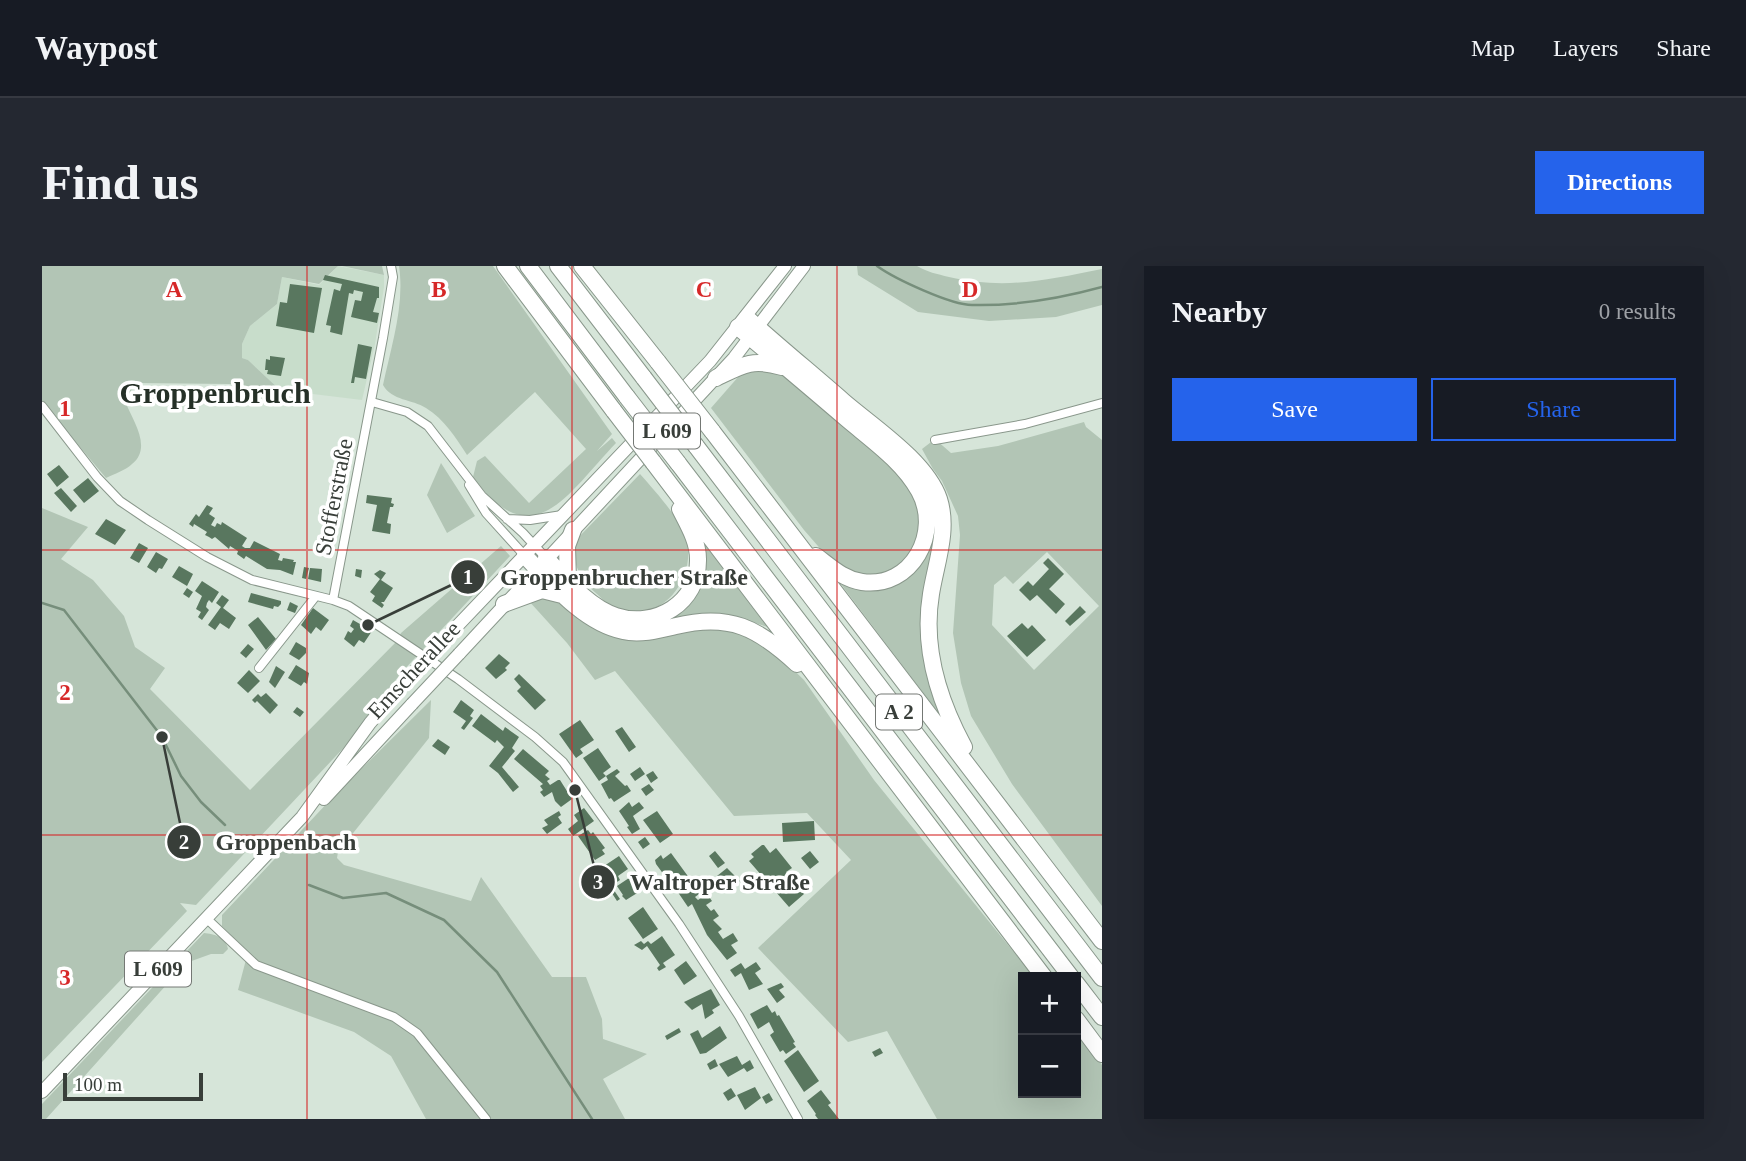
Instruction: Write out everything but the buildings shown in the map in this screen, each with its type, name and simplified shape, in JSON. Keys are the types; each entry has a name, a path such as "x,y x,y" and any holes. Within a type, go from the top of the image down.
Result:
{"highway":[{"path":"505,266 1040,972"},
{"name":"A 2","path":"528,266 1067,972"},
{"name":"A 2","path":"558,266 1102,978"},
{"path":"582,266 712,431 1102,941"},
{"path":"749,328 787,368 894,460 910,477 928,512 928,529 918,555 911,564 893,577 869,583 845,577 794,538"},
{"path":"749,328 911,459 926,476 939,498 943,528 929,611 931,658 936,682 952,724 985,786"},
{"path":"716,378 752,362 766,362 787,368"},
{"path":"504,604 542,590 568,589 613,615 627,619 655,618 671,611 690,592 695,580 698,557 690,528 664,477"},
{"path":"568,589 567,546 573,530"},
{"path":"536,557 596,621 625,632 658,631 710,620 748,627 777,645 832,697"},
{"path":"1081,990 1102,1017"},
{"path":"1081,1027 1102,1054"}],"main road":[{"name":"Emscherallee","path":"206,918 302,817 370,723 441,643 536,557 573,530 716,378 785,266"},
{"name":"Emscherallee","path":"302,817 320,803 504,604 565,515 710,361 749,328 804,266"},
{"name":"L 609","path":"42,1092 206,918"}],"street":[{"name":"Stofferstraße","path":"333,600 372,401 393,277 391,266"},
{"path":"372,401 407,412 428,426 463,473 482,496 507,519 536,557"},
{"path":"935,440 1025,424 1102,403"},
{"path":"42,406 97,477 120,501 232,571 252,580 333,600 372,620 458,678 563,762 679,925 739,1016 798,1119"},
{"path":"463,473 476,500 536,557"},
{"path":"507,519 530,520 565,515"},
{"path":"259,668 316,596"},
{"path":"206,918 256,965 394,1017 417,1033 486,1119"}],"shaded area":[{"path":"42,266 338,266 319,284 282,277 277,304 250,326 242,344 242,358 248,360 280,390 229,384 135,383 125,401 139,433 141,450 129,466 106,478 42,402"},
{"path":"338,266 384,275 375,344 362,400 280,390 248,360 242,358 242,344 250,326 277,304 282,277 319,285"},
{"path":"342,266 382,266 384,275"},
{"path":"399,266 493,266 612,434 597,451 612,438 616,443 582,481 549,510 532,515 514,513 494,501 473,477 477,461 485,456 529,503 586,449 535,392 467,455 449,429 432,412 392,394 383,385 399,311"},
{"path":"857,266 917,266 949,277 989,283 1044,280 1102,269 1102,305 1056,317 989,321 918,312 858,275"},
{"path":"766,366 787,371 910,477 929,528 937,523 924,611 940,715 834,575 824,553 711,408 739,376"},
{"path":"1084,422 1086,427 1102,440 1102,906 1012,784 971,716 961,683 953,633 960,535 958,516 942,481 922,449 935,439 951,453 998,446","holes":["1047,552 1099,606 1034,670 992,625 994,585 1005,576 1013,584"]},
{"path":"441,463 475,516 447,533 427,495"},
{"path":"640,474 677,519 685,535 688,563 677,589 668,599 644,612 629,613 612,606 586,583 576,565 573,543"},
{"path":"42,508 88,527 61,559 93,580 124,616 135,647 165,668 150,689 250,790 398,640 401,633 501,546 510,556 401,673 350,741 196,905 180,903 187,911 42,1062"},
{"path":"705,533 777,630 749,621 665,622 684,609 696,593 702,574"},
{"path":"544,596 690,629 728,627 772,649 804,680 874,780 1030,972 1018,972 1018,1098 1081,1098 1081,1038 1102,1065 1102,1119 937,1119 887,1031 848,1042 758,948 851,860 807,813 734,816 615,671 595,680 567,643 528,600"},
{"path":"431,700 429,738 338,852 337,858 344,865 471,901 481,877 552,977 586,977 602,1019 603,1039 647,1054 603,1079 625,1119 426,1119 391,1056 354,1032 238,990 248,952 222,926 222,915 331,799"},
{"path":"204,933 222,939 228,949 223,954 211,954 186,963 46,1119 42,1119 42,1104"}],"waterway":[{"path":"877,266 923,290 951,301 972,305 1038,300 1102,287"},
{"path":"42,603 64,610 162,737 181,776 201,802 225,825"},
{"path":"309,885 343,898 386,893 444,920 497,972 592,1119"}],"place":[{"name":"Groppenbrucher Straße","path":"368,625"},
{"name":"Groppenbach","path":"162,737"},
{"name":"Waltroper Straße","path":"575,790"}],"district":[{"name":"Groppenbruch","path":"215,392"}]}
